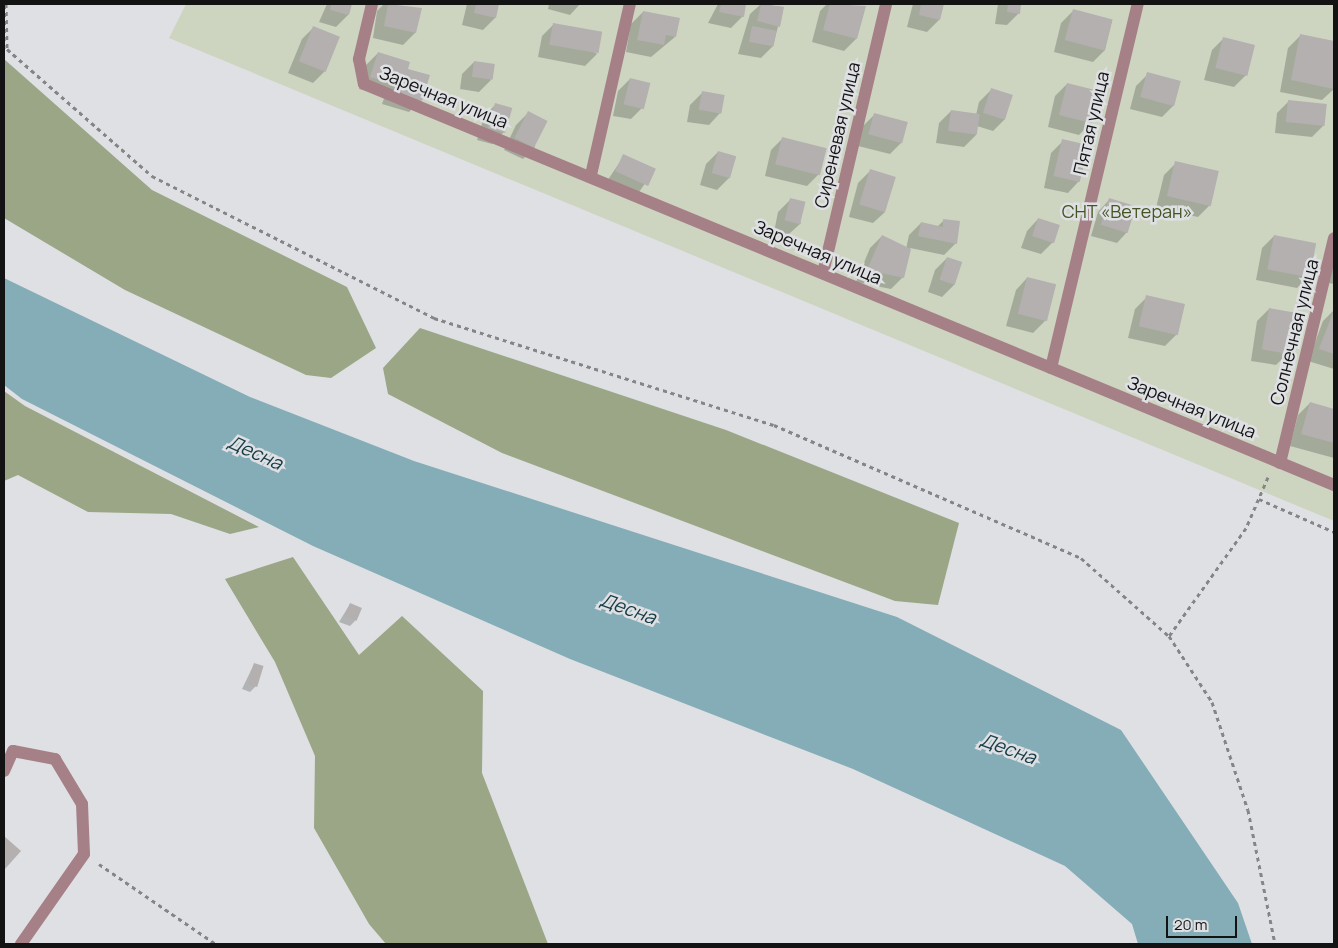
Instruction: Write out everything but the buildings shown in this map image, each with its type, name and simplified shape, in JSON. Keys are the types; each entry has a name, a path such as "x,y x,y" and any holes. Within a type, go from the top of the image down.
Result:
{"lane":[{"name":"Заречная улица","path":"372,4 359,59 364,84 591,175 1334,485"},
{"path":"591,175 630,4"},
{"name":"Сиреневая улица","path":"822,273 886,4"},
{"name":"Пятая улица","path":"1051,368 1138,4"},
{"name":"Солнечная улица","path":"1277,462 1334,238"},
{"path":"4,771 14,751 54,759 82,804 84,854 21,944"}],"path":[{"path":"6,4 7,49 152,176 434,318 774,425 1081,558 1169,636 1212,702 1248,810 1275,944"},
{"path":"1169,636 1246,528 1277,462"},
{"path":"1258,499 1334,532"},
{"path":"84,854 216,944"}],"green space":[{"name":"СНТ «Ветеран»","path":"186,4 1334,4 1334,521 169,38"},
{"path":"4,59 152,190 347,287 376,348 331,378 306,375 125,290 4,218"},
{"path":"420,328 726,430 959,523 938,605 895,601 502,453 388,394 383,368"},
{"path":"4,391 25,406 259,527 230,534 171,514 88,512 18,475 4,481"},
{"path":"293,557 359,655 402,616 483,691 482,773 548,944 386,944 369,924 314,828 315,756 275,662 225,579"}],"water":[{"name":"Десна","path":"4,278 250,397 414,461 897,617 1121,730 1238,903 1252,944 1138,944 1132,924 1065,866 853,769 570,659 313,546 22,399 4,385"}]}
